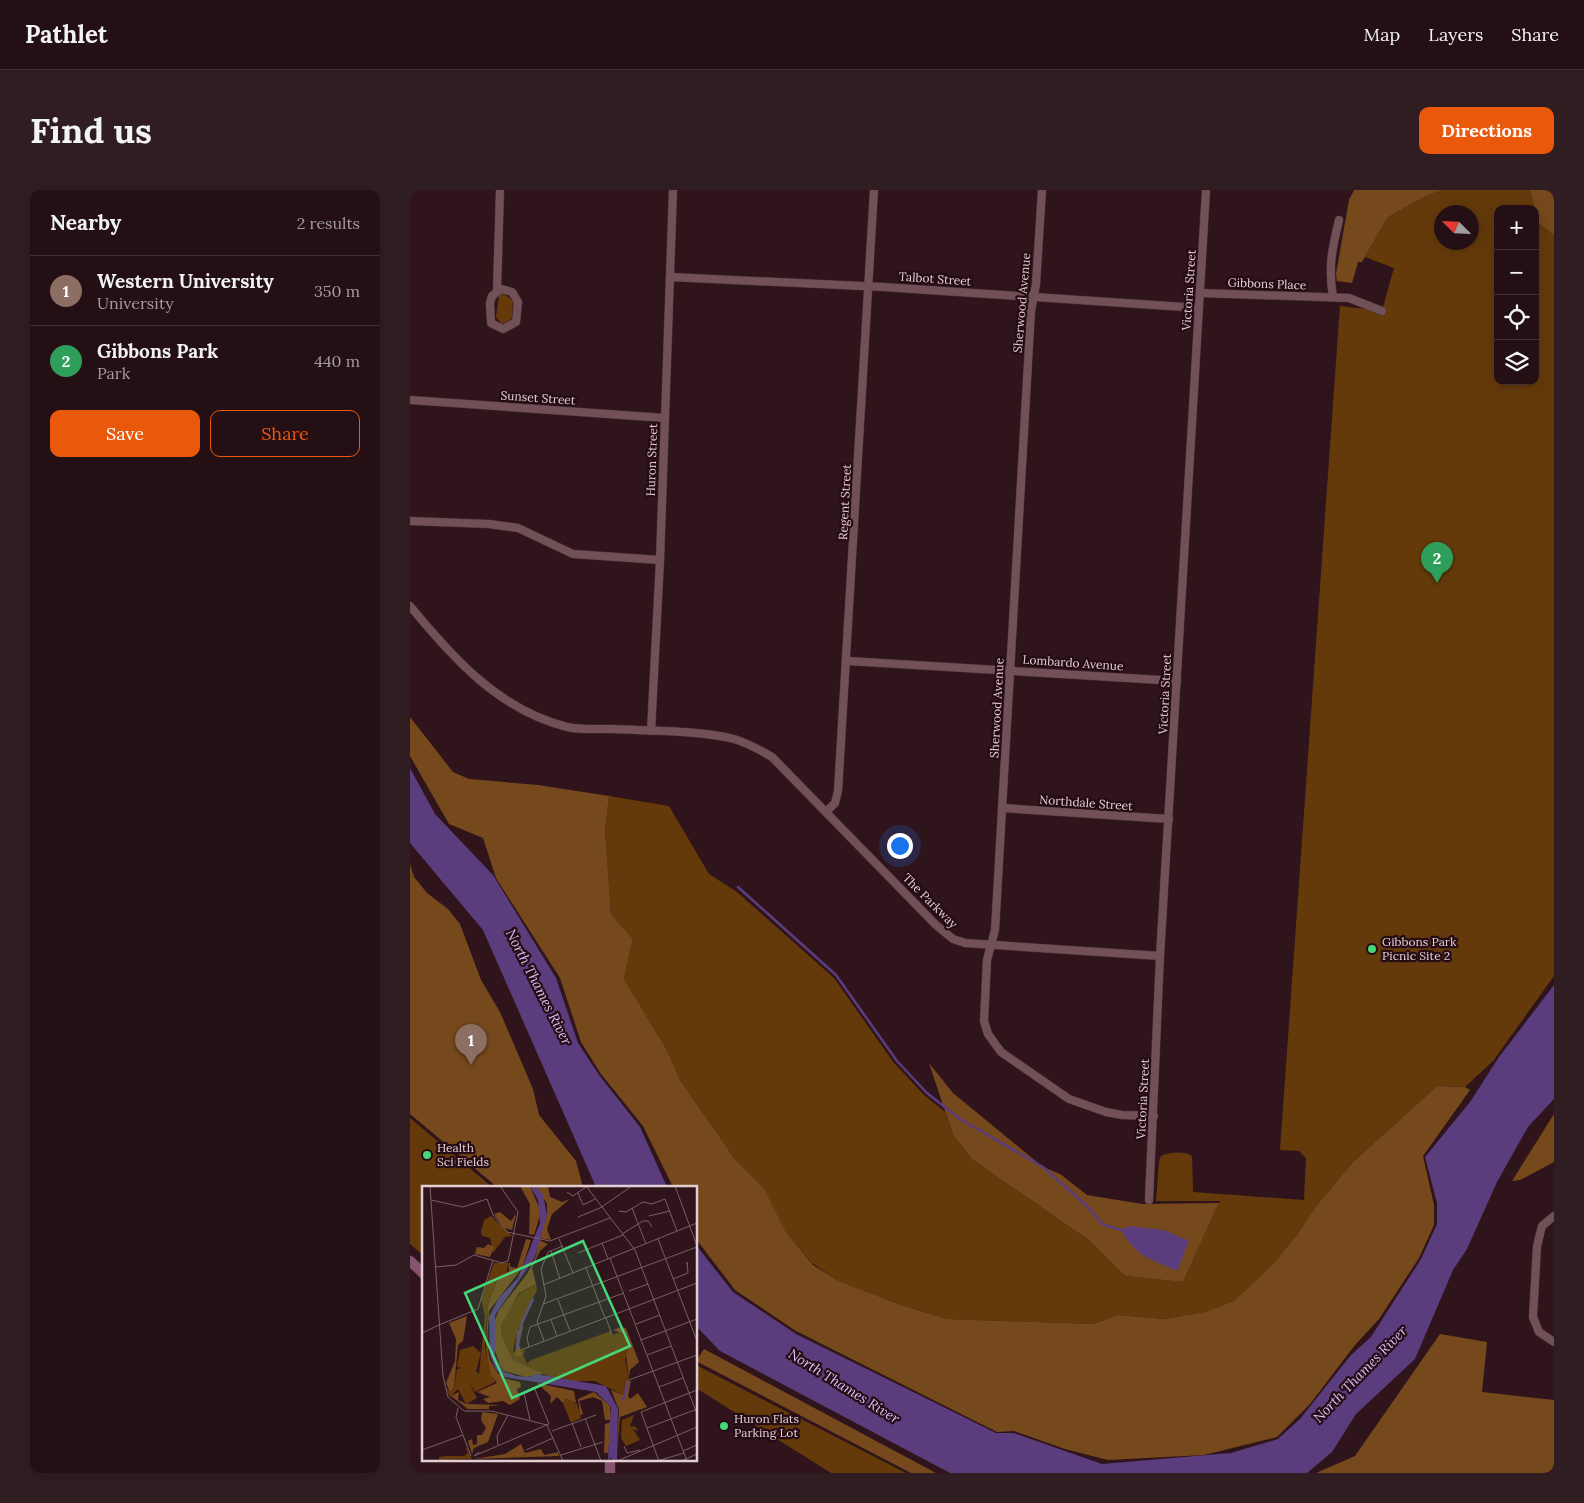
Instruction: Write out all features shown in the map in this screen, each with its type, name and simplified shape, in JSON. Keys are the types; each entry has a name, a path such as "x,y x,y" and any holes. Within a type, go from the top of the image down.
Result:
{"street":[{"path":"497,290 506,289 517,298 516,322 508,328 498,328 491,323 490,303 497,290 500,190"},
{"name":"Huron Street","path":"649,731 660,560 673,190"},
{"name":"Regent Street","path":"827,811 835,803 838,791 848,661 874,190"},
{"name":"Sherwood Avenue","path":"1042,190 1034,296 1030,322 995,930 987,960 984,1021 988,1034 1001,1052 1070,1099 1106,1112 1154,1116"},
{"name":"Victoria Street","path":"1149,1200 1160,956 1206,190"},
{"path":"1333,297 1330,265 1339,220"},
{"name":"Talbot Street","path":"670,277 869,286 1199,308"},
{"name":"Gibbons Place","path":"1200,294 1333,297 1357,300 1382,312"},
{"name":"Sunset Street","path":"410,400 665,418"},
{"path":"410,522 489,524 518,528 573,554 660,560"},
{"name":"The Parkway","path":"410,606 466,668 491,691 516,708 569,727 720,736 746,743 772,757 948,935 965,943 1160,956"},
{"name":"Lombardo Avenue","path":"848,661 1177,681"},
{"name":"Northdale Street","path":"1002,808 1168,819"},
{"path":"1554,1216 1542,1226 1537,1246 1533,1318 1539,1332 1554,1342"},
{"path":"410,1261 422,1272"},
{"path":"610,1460 610,1473"}],"shaded area":[{"path":"1354,190 1444,190 1428,195 1388,217 1362,262 1358,262 1352,283 1337,281 1336,274 1349,200"},
{"path":"1444,190 1530,190 1534,205 1494,205 1494,385 1539,385 1539,224 1554,235 1554,976 1493,1061 1465,1087 1437,1086 1353,1162 1317,1205 1296,1236 1273,1264 1234,1301 1204,1312 1164,1319 1118,1315 1093,1324 948,1319 901,1305 839,1281 812,1263 786,1232 764,1188 735,1159 680,1080 667,1050 624,979 633,939 611,914 605,830 609,796 669,806 709,874 737,892 834,978 894,1063 924,1095 945,1112 953,1135 973,1160 1090,1241 1125,1276 1183,1282 1220,1201 1156,1201 1161,1156 1185,1153 1192,1156 1193,1192 1304,1200 1306,1158 1299,1151 1280,1150 1340,306 1382,311 1394,268 1365,257 1388,217 1428,195"},
{"path":"1530,190 1554,190 1554,235 1539,224 1539,205 1534,205"},
{"path":"504,294 513,301 512,317 508,323 501,323 496,317 499,295"},
{"path":"410,717 453,772 469,779 538,785 609,796 605,830 611,914 633,939 624,979 667,1050 680,1080 735,1159 764,1188 786,1232 813,1265 839,1281 901,1305 948,1319 1093,1324 1118,1315 1164,1319 1204,1312 1234,1301 1273,1264 1296,1236 1317,1205 1353,1162 1437,1086 1465,1087 1470,1090 1423,1156 1434,1205 1434,1225 1419,1258 1379,1319 1355,1345 1310,1404 1277,1437 1204,1455 1108,1460 1065,1449 1014,1431 997,1432 796,1331 735,1290 698,1242 698,1186 673,1186 643,1126 601,1074 581,1042 560,978 496,878 483,838 449,824 410,756"},
{"path":"410,864 414,877 427,893 448,909 460,924 481,980 500,1012 533,1089 539,1115 576,1161 583,1186 496,1186 410,1114"},
{"path":"929,1063 953,1093 1043,1167 1060,1174 1087,1195 1142,1204 1219,1203 1183,1282 1125,1276 1090,1241 973,1160 953,1135"},
{"path":"1554,1114 1554,1162 1520,1180 1512,1181"},
{"name":"Health Sci Fields","path":"410,1118 491,1186 422,1186 422,1254 410,1244"},
{"path":"1440,1334 1487,1342 1482,1392 1554,1400 1554,1473 1316,1473 1355,1456"},
{"path":"704,1349 936,1473 911,1473 698,1362 698,1358"},
{"path":"698,1366 906,1473 831,1473 698,1389"}],"water":[{"name":"North Thames River","path":"410,768 435,814 493,875 556,978 578,1043 599,1075 640,1127 667,1186 596,1186 483,930 410,843"},
{"name":"North Thames River","path":"1554,985 1554,1099 1528,1127 1497,1182 1467,1249 1453,1270 1415,1359 1356,1414 1332,1452 1307,1473 950,1473 720,1351 698,1328 698,1248 733,1292 796,1334 996,1433 1014,1433 1102,1464 1231,1453 1278,1439 1300,1419 1351,1355 1371,1337 1421,1259 1437,1224 1437,1203 1425,1157 1470,1102 1499,1057"},
{"path":"1129,1226 1164,1230 1189,1241 1177,1271 1138,1252 1121,1230"}],"waterway":[{"path":"738,887 836,975 897,1061 927,1093 960,1119 1043,1167 1088,1207 1102,1224 1121,1230"}],"place":[{"name":"Gibbons Park","path":"1437,583"},
{"name":"Gibbons Park Picnic Site 2","path":"1372,949"},
{"name":"Western University","path":"471,1065"},
{"name":"Health Sci Fields","path":"427,1155"},
{"name":"Huron Flats Parking Lot","path":"724,1426"}]}
